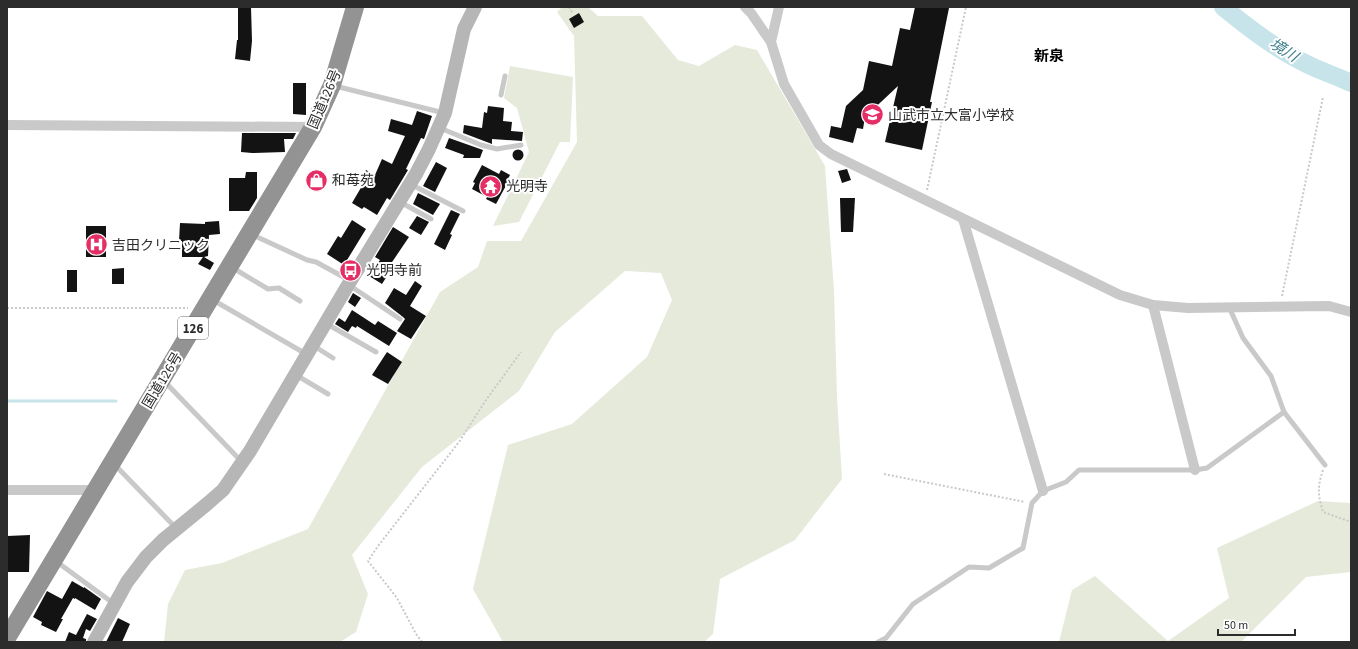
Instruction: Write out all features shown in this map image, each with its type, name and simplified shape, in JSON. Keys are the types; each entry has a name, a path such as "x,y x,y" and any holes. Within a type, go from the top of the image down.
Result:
{"highway":[{"name":"国道126号","path":"7,638 163,380 313,127 332,85 355,7"}],"street":[{"path":"94,642 114,603 127,582 146,557 163,540 223,490 242,463 410,184 439,128 464,30 475,7"},
{"path":"745,7 751,13 771,42 784,84 819,145 831,154 1120,296 1153,306 1188,308 1281,305 1329,306 1351,312"},
{"path":"771,42 779,7"},
{"path":"7,125 313,127"},
{"path":"962,218 1043,491"},
{"path":"1153,306 1195,470"},
{"path":"7,490 96,490"}],"lane":[{"path":"501,95 505,76"},
{"path":"332,85 444,113"},
{"path":"439,128 481,145 497,149 521,145"},
{"path":"410,184 462,211"},
{"path":"399,201 431,219"},
{"path":"250,234 307,260 316,262 400,319"},
{"path":"231,266 268,289 279,288 300,301"},
{"path":"208,303 310,350 333,358"},
{"path":"1229,307 1243,338 1271,376 1284,412 1325,465"},
{"path":"325,323 376,352"},
{"path":"295,374 328,394"},
{"path":"163,380 242,463"},
{"path":"878,642 886,638 913,604 969,567 989,568 1023,548 1032,503 1043,491 1066,482 1080,470 1195,470 1207,468 1284,412"},
{"path":"113,462 177,528"},
{"path":"54,560 114,603"}],"path":[{"path":"569,7 573,14"},
{"path":"924,200 966,7"},
{"path":"1281,305 1323,97"},
{"path":"7,308 208,303"},
{"path":"422,642 416,634 397,598 368,561 459,442 486,400 521,352"},
{"path":"1325,465 1320,479 1318,494 1323,512 1351,522"},
{"path":"884,474 1032,503"}],"green space":[{"path":"562,7 588,7 598,16 642,16 678,60 699,66 735,45 757,50 825,166 834,291 837,397 842,479 795,540 720,579 713,634 704,642 503,642 473,589 508,445 572,424 647,357 672,300 661,273 625,271 555,332 519,391 422,467 352,555 368,594 356,632 340,642 164,642 168,604 185,570 222,563 308,529 440,292 478,267 487,241 521,241 577,142 574,36 557,12"},
{"path":"510,66 573,77 570,142 560,142 519,222 493,226 529,152 517,108 504,98"},
{"path":"1318,501 1351,503 1351,572 1306,577 1241,642 1059,642 1072,590 1095,576 1168,641 1229,598 1217,548"}],"building":[{"path":"238,7 251,7 252,41 250,61 235,59 238,40"},
{"path":"915,7 949,8 922,150 885,142 898,86 865,117 863,129 857,128 853,143 829,137 831,126 841,128 846,106 863,90 869,61 892,66 900,28 910,30"},
{"path":"579,13 584,22 574,28 569,19"},
{"path":"293,83 306,83 306,115 293,114"},
{"path":"488,106 504,108 503,121 512,122 511,131 523,132 522,141 492,139 492,144 463,133 464,125 482,128 484,112 487,113"},
{"path":"417,111 432,116 424,139 421,138 406,169 408,170 390,200 387,198 377,215 364,207 362,209 352,203 366,179 362,178 366,170 375,175 382,159 392,164 405,136 388,131 391,119 412,125"},
{"path":"242,133 296,133 293,139 284,139 285,152 252,153 241,152"},
{"path":"449,138 483,150 480,158 463,158 464,155 445,148"},
{"path":"518,149 522,151 524,155 522,159 518,161 514,159 512,155 514,151"},
{"path":"436,162 447,168 435,192 423,186"},
{"name":"光明寺","path":"482,165 499,174 501,170 510,175 509,180 496,204 472,189 475,183 473,182"},
{"path":"847,169 851,180 842,183 838,171"},
{"path":"246,172 257,172 257,198 249,211 229,211 229,178 245,178"},
{"path":"418,193 440,204 433,215 413,204"},
{"path":"840,198 855,198 853,232 841,232"},
{"path":"451,210 460,214 450,234 452,235 445,250 434,244"},
{"path":"417,216 429,222 421,235 409,228"},
{"path":"352,220 366,229 344,265 327,254 338,236 341,238"},
{"path":"219,221 220,234 209,235 208,256 204,257 214,263 210,270 198,264 203,257 182,257 182,241 179,241 180,223 205,224 205,222"},
{"path":"86,226 106,226 106,257 86,257"},
{"path":"393,227 409,237 386,271 389,273 382,284 369,276 380,260 375,257"},
{"path":"124,268 124,284 112,284 112,269"},
{"path":"67,270 77,270 77,292 67,292"},
{"path":"415,281 422,286 410,306 426,316 411,339 397,331 405,319 385,303 394,288 406,295"},
{"path":"353,293 361,298 355,307 348,302"},
{"path":"352,310 375,325 378,321 397,333 389,346 357,326 356,328 352,326 348,332 335,324 339,318 345,322"},
{"path":"387,352 402,362 388,384 372,375"},
{"path":"30,535 29,572 7,572 7,536"},
{"path":"72,581 84,587 101,599 95,610 73,598 61,619 63,619 56,632 41,625 42,622 33,617 47,591 62,599"},
{"path":"87,614 97,619 90,631 86,629 83,638 86,639 86,642 65,642 69,632 76,635"},
{"path":"118,618 130,624 122,642 106,642"}],"waterway":[{"name":"境川","path":"1223,7 1255,32 1289,55 1351,83"},
{"path":"7,401 116,401"}],"place":[{"name":"山武市立大富小学校","path":"873,115"},
{"name":"和苺苑","path":"316,180"},
{"name":"光明寺","path":"490,186"},
{"name":"吉田クリニック","path":"97,245"},
{"name":"光明寺前","path":"351,270"}],"district":[{"name":"新泉","path":"1049,56"}]}
